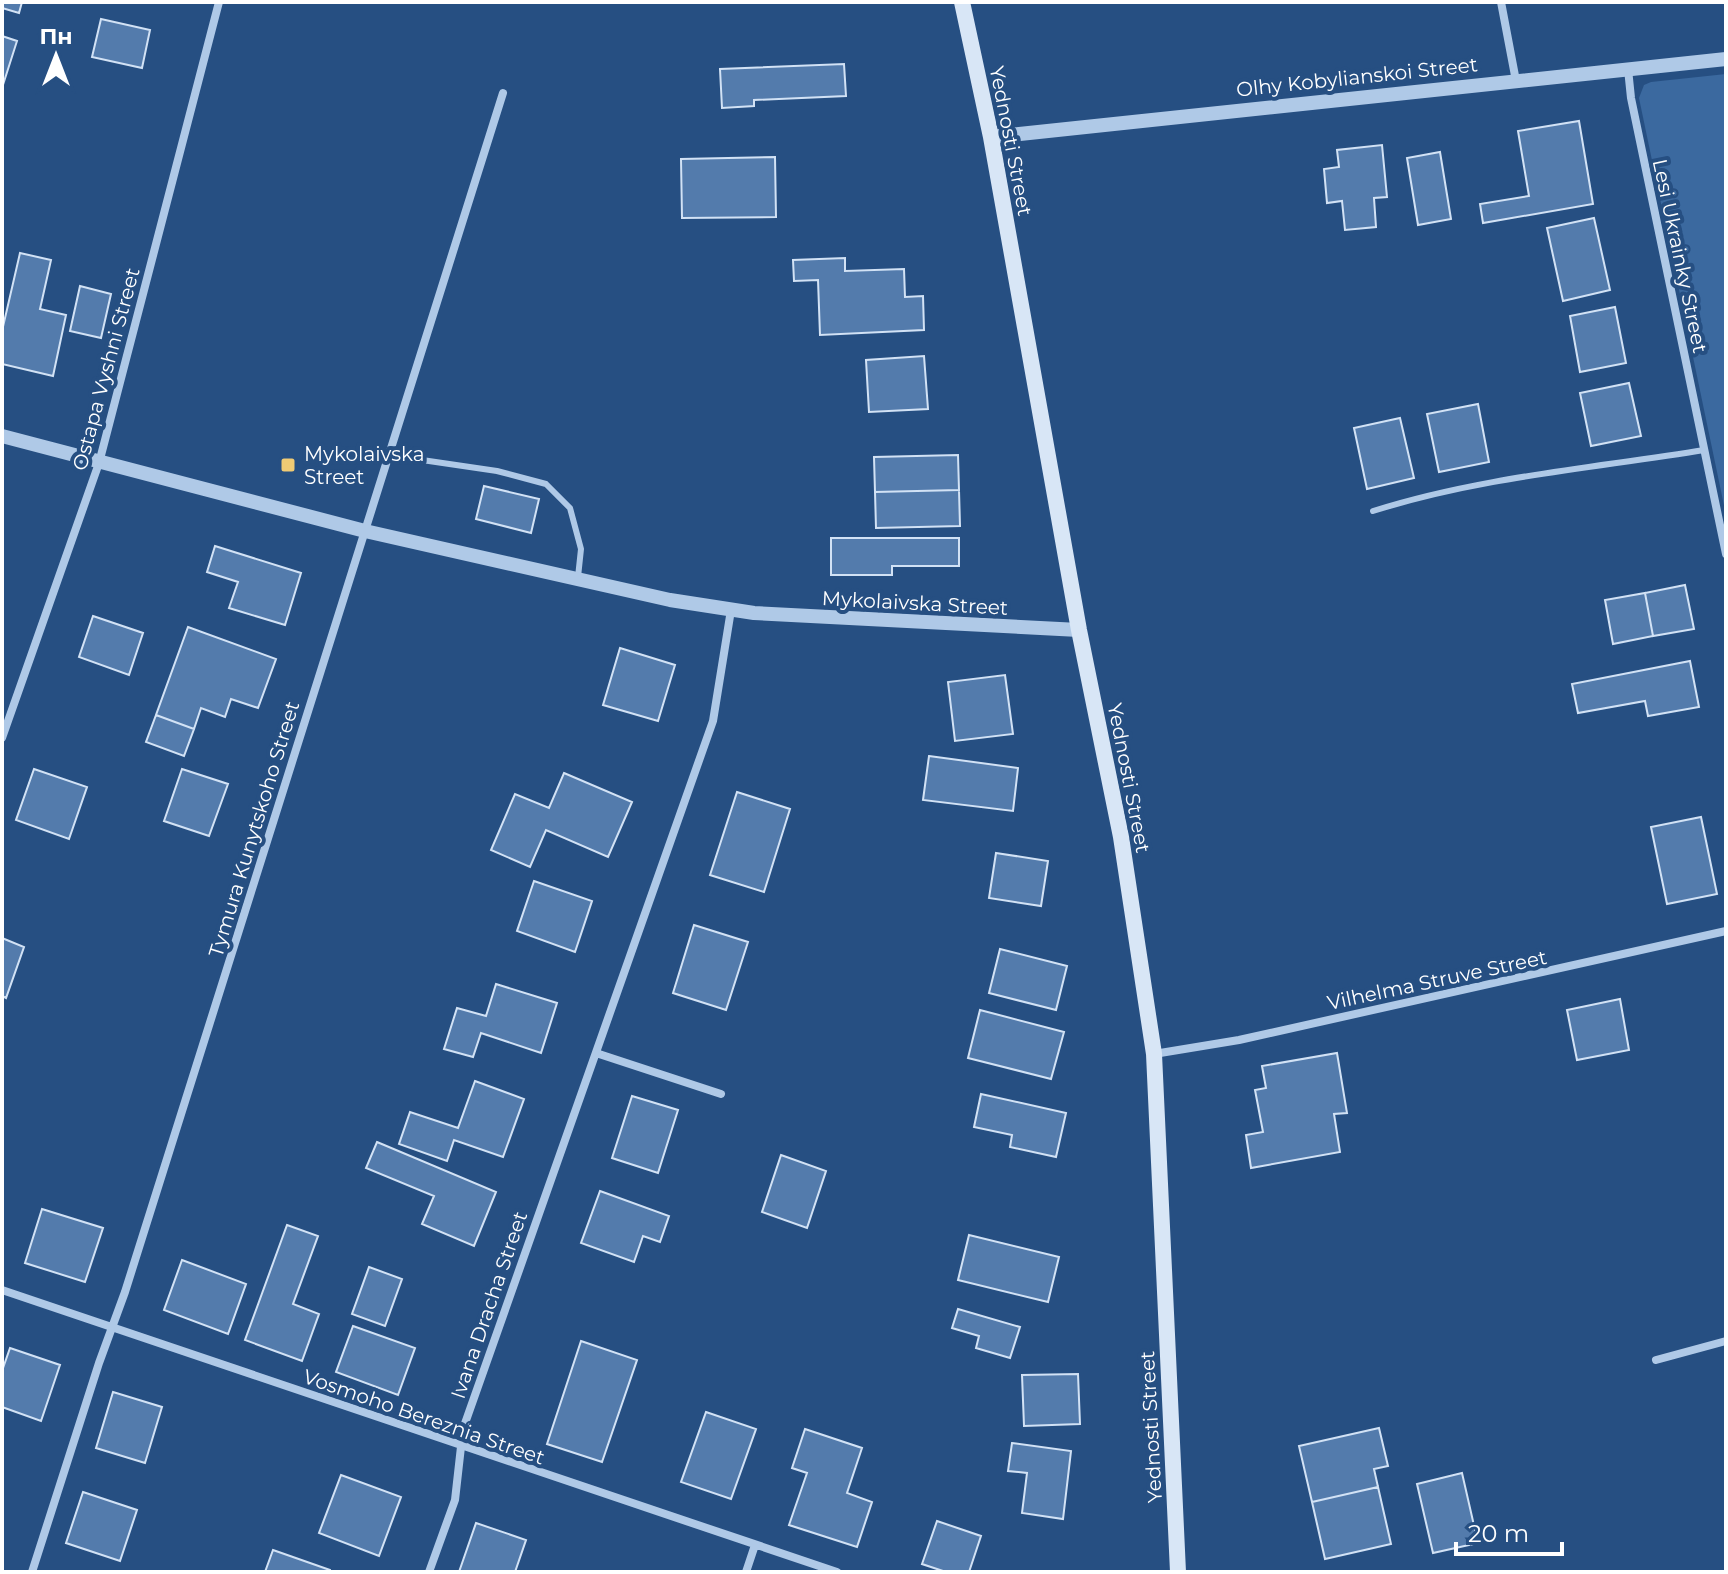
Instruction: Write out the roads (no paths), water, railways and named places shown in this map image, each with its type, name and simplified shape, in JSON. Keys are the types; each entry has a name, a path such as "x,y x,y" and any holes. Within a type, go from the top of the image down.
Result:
{"main road":[{"name":"Yednosti Street","path":"962,2 991,137 1079,630 1121,837 1154,1054 1178,1572"}],"street":[{"name":"Ostapa Vyshni Street","path":"2,738 99,463 219,2"},
{"path":"1501,2 1516,81"},
{"name":"Olhy Kobylianskoi Street","path":"991,137 1726,59"},
{"name":"Lesi Ukrainky Street","path":"1628,69 1631,98 1726,554"},
{"name":"Tymura Kunytskoho Street","path":"32,1572 503,93"},
{"name":"Mykolaivska Street","path":"2,436 365,531 577,581 731,610 1008,629 1079,630"},
{"name":"Ivana Dracha Street","path":"429,1572 455,1500 463,1429 713,721 731,610"},
{"name":"Vilhelma Struve Street","path":"1154,1054 1264,1034 1726,931"},
{"path":"596,1053 721,1094"},
{"name":"Vosmoho Bereznia Street","path":"2,1290 837,1572"},
{"path":"1656,1360 1726,1341"},
{"path":"746,1572 755,1545"}],"lane":[{"path":"1373,511 1428,494 1478,484 1704,450"},
{"path":"388,455 497,471 546,484 570,508 581,549 577,581"}],"place":[{"name":"Mykolaivska Street","path":"288,465"}]}
